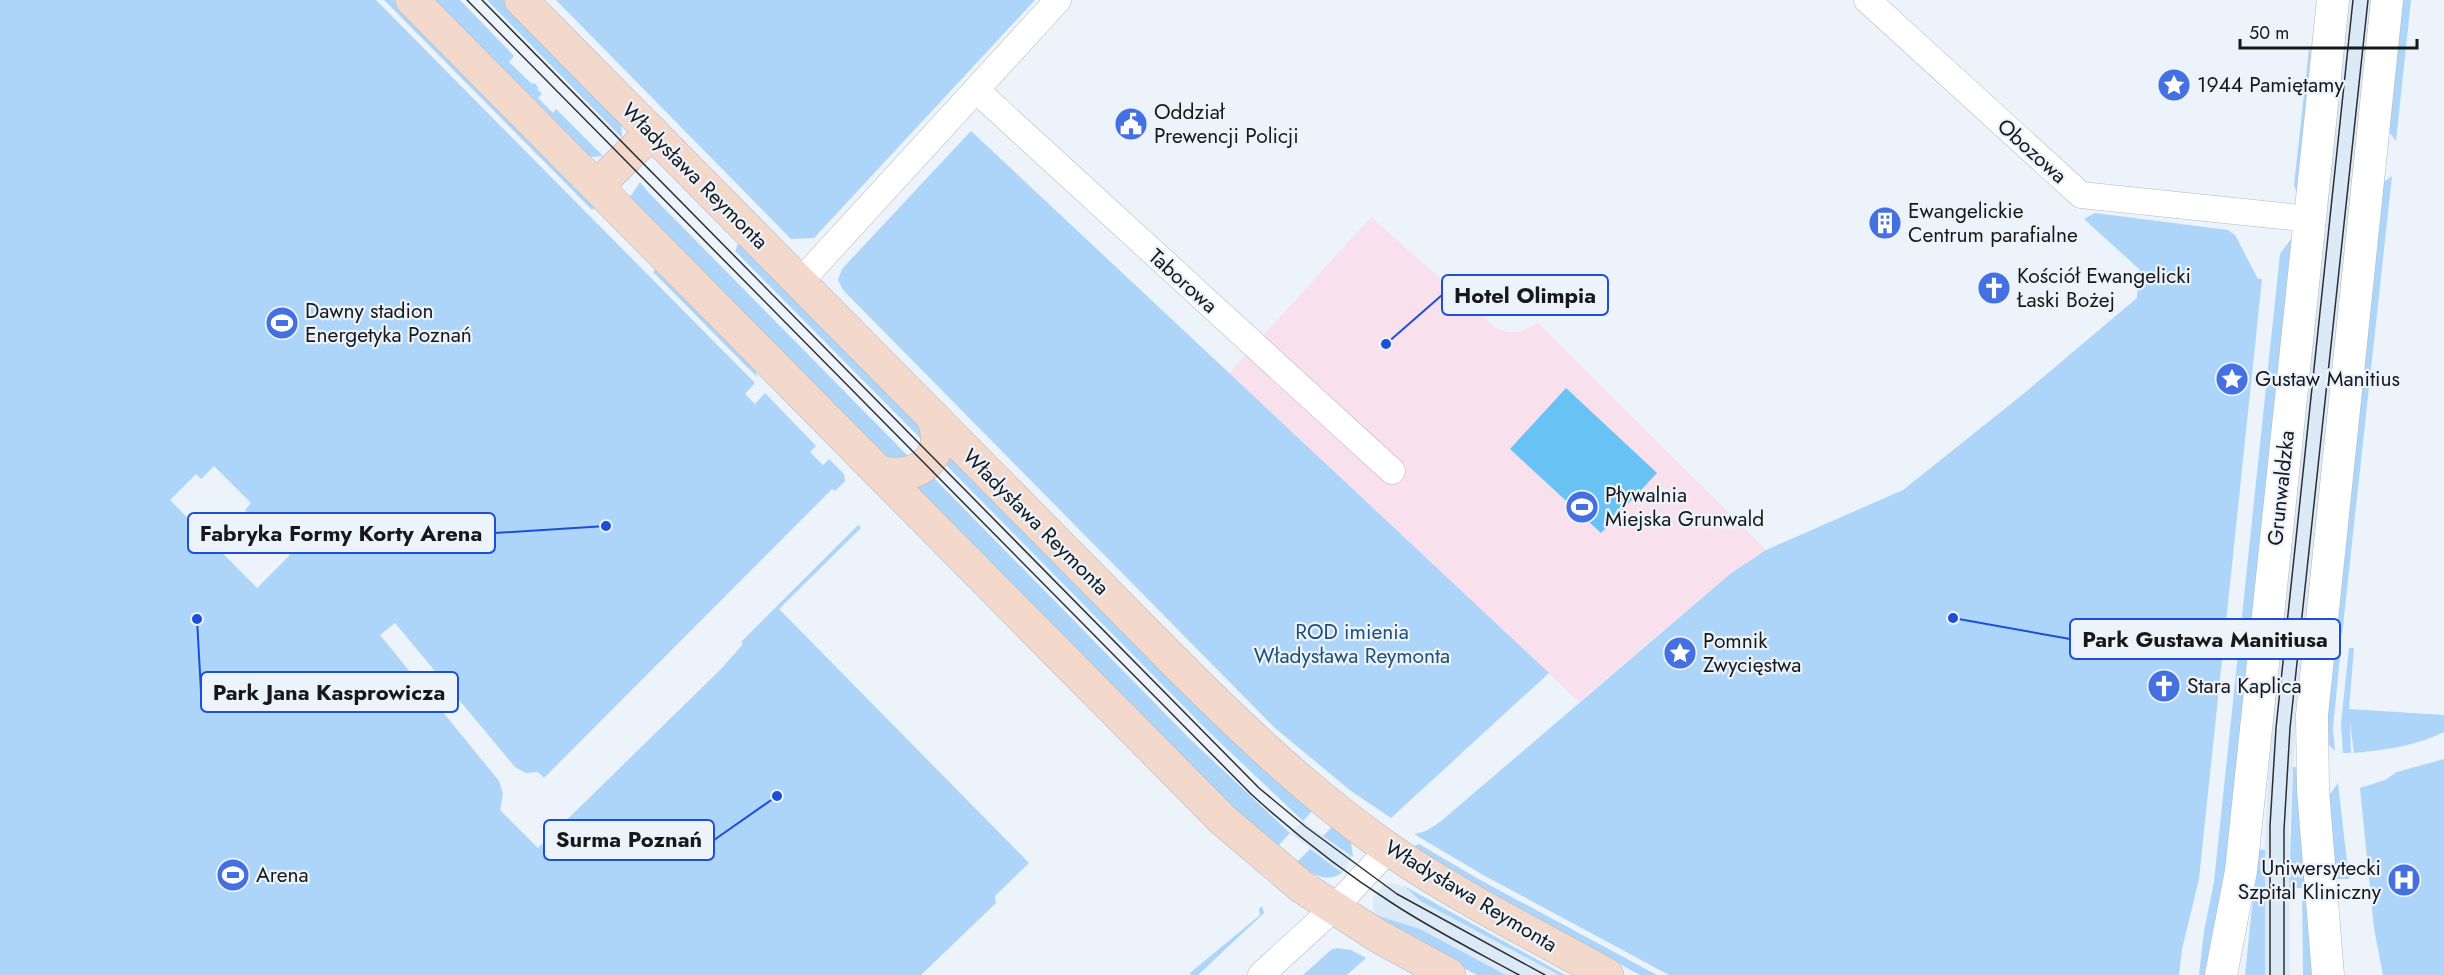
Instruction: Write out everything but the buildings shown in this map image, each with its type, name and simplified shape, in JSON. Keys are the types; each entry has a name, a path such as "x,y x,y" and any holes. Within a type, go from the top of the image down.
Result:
{"main road":[{"path":"412,0 1223,820 1302,887 1334,909 1449,975"},
{"name":"Władysława Reymonta","path":"521,0 1246,733 1293,775 1389,849 1437,880 1606,975"},
{"path":"597,186 652,132"},
{"path":"880,472 894,476 906,475 926,465 938,440 937,428 932,416"}],"street":[{"path":"800,282 1058,0"},
{"name":"Obozowa","path":"1867,0 2081,195 2310,219"},
{"name":"Grunwaldzka","path":"2221,975 2241,871 2333,0"},
{"path":"2328,975 2313,790 2312,715 2387,0"},
{"name":"Taborowa","path":"976,90 1392,471"},
{"path":"1261,975 1334,909 1389,849"}],"shaded area":[{"path":"2346,0 2374,0 2300,705 2297,705 2289,827 2290,975 2265,975 2265,850 2269,747"},
{"path":"1371,217 1496,328 1507,332 1520,332 1538,323 1766,550 1719,583 1579,702 1229,373"},
{"path":"1566,388 1657,473 1601,533 1510,449"},
{"path":"1303,821 1352,857 1342,873 1290,833"},
{"path":"1390,883 1404,886 1422,902 1559,975 1506,975 1420,929 1373,914 1373,897 1383,885"}],"green space":[{"path":"0,0 376,0 755,383 745,394 755,404 765,393 816,446 810,452 823,465 829,459 844,474 845,481 835,491 832,489 544,778 538,772 526,773 515,767 395,623 380,635 499,781 503,794 500,810 538,848 721,669 743,644 741,642 858,525 861,528 779,609 1029,863 995,896 996,903 921,975 0,975","holes":["214,466 251,503 245,510 290,555 257,588 170,500 196,474 201,479"]},
{"path":"384,0 394,0 597,205 592,210"},
{"path":"431,0 460,0 514,56 509,62 538,87 537,89 542,94 538,98 553,113 556,109 603,156 585,155"},
{"path":"487,0 504,0 613,110 621,122 622,138"},
{"path":"556,0 1035,0 814,238 791,239"},
{"path":"2400,0 2411,0 2396,141 2386,128"},
{"path":"2309,49 2314,57 2297,193 2294,185"},
{"name":"ROD imienia Władysława Reymonta","path":"971,131 1549,673 1391,818 1351,791 1275,728 843,290 838,280 842,269"},
{"path":"2392,176 2342,635 2333,629 2380,185"},
{"path":"640,182 911,459 888,459 628,200"},
{"path":"2095,213 2228,230 2235,235 2258,279 2262,279 2199,879 2182,949 2179,975 1669,975 1485,876 1414,834 1426,831 1440,822 1730,574 1766,550 1903,490 2022,395 2137,298 2139,269 2084,219"},
{"path":"740,239 920,422 924,442 735,251"},
{"path":"2291,239 2293,246 2227,886 2216,920 2209,975 2199,975 2204,931 2214,882 2280,254"},
{"path":"658,267 755,368 757,377 653,272"},
{"path":"948,450 1315,808 1303,821 1208,731 944,463"},
{"path":"932,476 1191,740 1290,833 1277,847 1244,821 913,486"},
{"path":"2341,647 2333,728 2335,751 2326,742 2329,653"},
{"path":"2349,648 2354,648 2349,709 2444,715 2444,732 2411,744 2354,753 2350,722 2351,753 2343,753 2341,723"},
{"name":"Uniwersytecki Szpital Kliniczny","path":"2444,759 2444,975 2383,975 2374,928 2360,788 2385,780 2397,772"},
{"path":"2293,767 2296,767 2314,975 2303,975 2302,888 2289,888"},
{"path":"2338,783 2349,879 2333,879 2328,797"},
{"path":"1335,824 1351,842 1353,857 1323,836"},
{"path":"1419,844 1482,881 1657,975 1640,975 1445,868 1412,847"},
{"path":"1310,849 1342,873 1329,877 1318,876 1297,862"},
{"path":"2258,849 2265,850 2265,975 2245,975"},
{"path":"1404,886 1565,975 1559,975 1422,902"},
{"path":"1262,906 1264,913 1198,975 1191,975 1190,973 1260,915 1259,909"},
{"path":"1373,914 1420,929 1506,975 1477,975 1385,926"},
{"path":"1337,948 1351,950 1366,958 1347,975 1303,975 1331,950"}],"tram line":[{"path":"467,0 1251,794 1319,852 1373,891 1423,922 1519,975"},
{"path":"482,0 1259,788 1306,827 1397,894 1545,975"},
{"path":"2270,975 2270,826 2276,728 2353,0"},
{"path":"2284,975 2284,830 2290,728 2368,0"}],"place":[{"name":"1944 Pamiętamy","path":"2174,85"},
{"name":"Oddział Prewencji Policji","path":"1131,124"},
{"name":"Ewangelickie Centrum parafialne","path":"1885,223"},
{"name":"Kościół Ewangelicki Łaski Bożej","path":"1994,288"},
{"name":"Dawny stadion Energetyka Poznań","path":"282,323"},
{"name":"Hotel Olimpia","path":"1386,344"},
{"name":"Gustaw Manitius","path":"2232,379"},
{"name":"Pływalnia Miejska Grunwald","path":"1582,507"},
{"name":"Fabryka Formy Korty Arena","path":"606,526"},
{"name":"Park Gustawa Manitiusa","path":"1953,618"},
{"name":"Park Jana Kasprowicza","path":"197,619"},
{"name":"Pomnik Zwycięstwa","path":"1680,653"},
{"name":"Stara Kaplica","path":"2164,686"},
{"name":"Surma Poznań","path":"777,796"},
{"name":"Arena","path":"233,875"},
{"name":"Uniwersytecki Szpital Kliniczny","path":"2404,880"}]}
